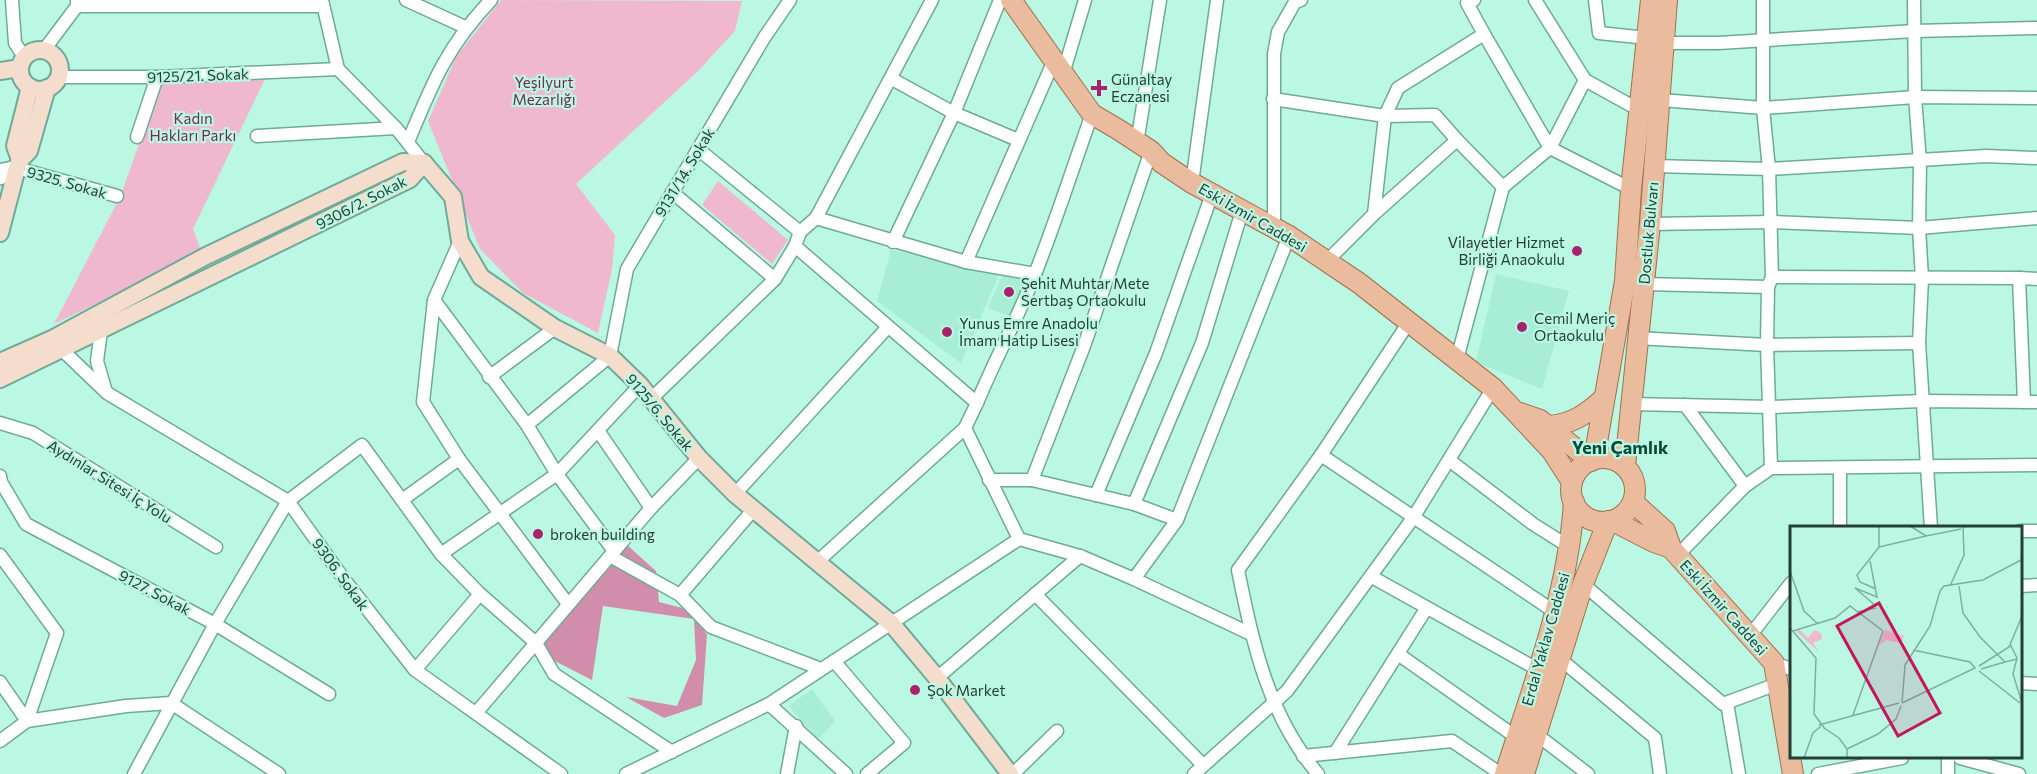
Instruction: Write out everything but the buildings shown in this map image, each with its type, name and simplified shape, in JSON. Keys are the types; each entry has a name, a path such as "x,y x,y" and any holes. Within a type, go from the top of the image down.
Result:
{"main road":[{"name":"Eski İzmir Caddesi","path":"1011,0 1032,33 1059,66 1092,114 1144,147 1161,163 1192,183 1281,232 1327,261 1409,322 1493,388 1520,413 1530,429 1552,451 1572,482"},
{"name":"Dostluk Bulvarı","path":"1625,466 1661,100 1651,0"},
{"name":"Dostluk Bulvarı","path":"1592,460 1625,281 1631,189 1641,111 1655,40 1667,0"},
{"path":"0,71 22,63 33,51 45,50 58,60 15,146 8,169 0,233"},
{"path":"22,63 22,79 45,84"},
{"name":"9306/2. Sokak","path":"0,379 206,256 403,162 424,163"},
{"name":"9125/6. Sokak","path":"424,163 453,197 460,241 481,277 555,328 609,356 640,384 699,458 735,494 891,623 1011,774"},
{"name":"9306/2. Sokak","path":"0,362 101,331 410,178 424,163"},
{"path":"1547,426 1576,419 1604,398"},
{"name":"Eski İzmir Caddesi","path":"1520,413 1547,426 1592,460"},
{"path":"1592,460 1615,460 1625,466 1635,482 1633,502 1621,516 1611,521 1594,521 1586,517 1574,502 1572,482 1576,472 1592,460"},
{"name":"Erdal Yaklav Caddesi","path":"1524,774 1526,735 1537,669 1555,612 1570,548 1574,502"},
{"name":"Eski İzmir Caddesi","path":"1633,502 1665,531 1675,551 1749,636 1785,666 1777,684 1790,757"},
{"name":"Eski İzmir Caddesi","path":"1611,521 1675,551"},
{"name":"Erdal Yaklav Caddesi","path":"1503,774 1526,735 1559,658 1583,584 1611,521"},
{"name":"Eski İzmir Caddesi","path":"1790,759 1793,774"}],"street":[{"path":"12,0 15,43 22,63"},
{"path":"406,0 465,27"},
{"path":"408,142 437,73 465,27 491,0"},
{"name":"9131/14. Sokak","path":"609,356 627,269 764,38 790,0"},
{"path":"651,399 775,279 795,246 800,232 816,218 933,0"},
{"path":"893,242 954,112 1000,0"},
{"path":"966,262 1018,140 1059,66 1085,0"},
{"path":"1032,480 1084,346 1144,147 1160,0"},
{"path":"1192,183 1217,0"},
{"path":"1134,579 1177,520 1281,232 1273,99 1274,54 1278,32 1295,2 1301,0"},
{"path":"1535,0 1585,80 1641,111"},
{"path":"1595,0 1599,33 1655,40 1763,40 1916,31 2037,28"},
{"path":"1763,0 1763,108 1771,222 1767,345 1771,407 1771,468"},
{"path":"1914,0 1922,278 1919,343 1931,526"},
{"path":"1469,1 1484,34 1550,148 1631,189"},
{"path":"45,50 78,2 322,3 338,69"},
{"path":"1374,214 1385,116 1398,88 1484,34"},
{"name":"9125/21. Sokak","path":"45,84 338,69"},
{"name":"9125/6. Sokak","path":"338,69 396,128 424,163"},
{"path":"137,137 157,78"},
{"path":"892,80 954,112 1018,140"},
{"path":"1457,359 1503,187 1550,148 1585,80"},
{"path":"1661,100 1763,108 1915,97 2037,98"},
{"path":"1273,99 1385,116 1435,115 1503,187"},
{"path":"817,562 964,428 978,403 994,361 1011,330 1035,274 1092,114"},
{"path":"257,136 396,128"},
{"path":"1327,261 1374,214 1457,140"},
{"path":"698,149 800,232"},
{"path":"1653,166 1769,168 1920,162 1986,156 2037,158"},
{"name":"9325. Sokak","path":"8,169 117,196"},
{"path":"672,192 775,279"},
{"path":"1096,495 1156,353 1212,194"},
{"path":"1134,504 1202,343 1242,211"},
{"path":"816,218 966,262 1035,274"},
{"path":"1650,224 1771,222 1919,228 2037,219"},
{"path":"460,241 434,300 423,402 459,459 568,604"},
{"path":"795,246 887,328 978,403"},
{"path":"1643,284 1922,278 2037,279"},
{"path":"2019,278 2024,402"},
{"path":"434,300 489,377 527,424 557,474 612,553 680,596 711,627 821,669"},
{"path":"1318,774 1303,756 1272,702 1251,634 1238,570 1321,455 1409,322"},
{"path":"489,377 555,328"},
{"path":"735,494 887,328"},
{"path":"101,331 97,361 107,393"},
{"path":"1636,338 1767,345 1919,343"},
{"name":"9306. Sokak","path":"57,344 107,393 288,501 346,582 416,670 561,774"},
{"path":"527,424 609,356"},
{"path":"441,554 557,474 599,432 640,384"},
{"path":"1035,594 1199,769 1287,691 1413,518 1493,388"},
{"path":"1631,404 1771,407 1922,401 2037,402"},
{"path":"1685,405 1745,486"},
{"name":"Aydınlar Sitesi İç Yolu","path":"0,423 33,433 216,547"},
{"path":"964,428 1019,539 1080,556 1251,634"},
{"path":"599,432 651,508"},
{"path":"134,774 215,624 288,501 362,445 441,554 480,594 536,643 555,674 672,752"},
{"path":"1321,455 1555,612"},
{"path":"476,714 651,508 699,458"},
{"path":"402,500 459,459"},
{"path":"1449,460 1533,524 1570,548"},
{"path":"1675,551 1745,486 1771,468 2037,465"},
{"path":"1840,469 1840,526"},
{"name":"9127. Sokak","path":"0,476 1,482 26,524 215,624 329,694"},
{"path":"989,480 1032,480 1134,504 1177,520"},
{"path":"680,596 753,510"},
{"path":"626,774 770,704 1019,539"},
{"path":"0,555 57,633 27,721"},
{"path":"937,678 1080,556"},
{"path":"1372,576 1426,609 1537,669"},
{"path":"1583,584 1723,704 1777,684"},
{"path":"1749,636 1790,584"},
{"path":"2022,586 2037,585"},
{"path":"416,670 480,594"},
{"path":"1335,753 1426,609"},
{"path":"1398,654 1588,774"},
{"path":"1559,658 1655,738 1660,774"},
{"path":"834,661 904,743 867,774"},
{"path":"0,682 27,721"},
{"path":"2022,682 2037,684"},
{"path":"0,741 27,721 126,706 171,703 279,774"},
{"path":"1726,703 1739,774"},
{"path":"770,704 846,774"},
{"path":"787,774 796,726"},
{"path":"1011,774 1057,731"},
{"path":"1303,756 1452,741 1503,774"},
{"path":"1818,774 1897,759"},
{"path":"1964,759 2019,774"}],"shaded area":[{"name":"Yunus Emre Anadolu İmam Hatip Lisesi","path":"891,250 1002,268 961,363 877,301"},
{"name":"Şehit Muhtar Mete Sertbaş Ortaokulu","path":"1004,271 1031,276 1013,317 988,308"},
{"name":"Cemil Meriç Ortaokulu","path":"1496,274 1569,291 1542,389 1476,362"},
{"path":"627,545 656,571 659,602 690,610 707,635 702,705 664,718 626,697 677,706 696,660 694,619 603,606 592,680 543,655 537,645"},
{"path":"812,689 835,721 817,740 789,706"}],"green space":[{"name":"Yeşilyurt Mezarlığı","path":"501,0 742,1 735,31 698,71 576,184 615,235 612,269 598,333 523,293 480,249 428,121 456,57"},
{"name":"Kadın Hakları Parkı","path":"265,79 193,229 202,253 54,324 120,197 161,82"},
{"path":"718,181 788,240 772,264 702,205"}],"place":[{"name":"Günaltay Eczanesi","path":"1099,88"},
{"name":"Vilayetler Hizmet Birliği Anaokulu","path":"1577,251"},
{"name":"Şehit Muhtar Mete Sertbaş Ortaokulu","path":"1009,292"},
{"name":"Cemil Meriç Ortaokulu","path":"1522,327"},
{"name":"Yunus Emre Anadolu İmam Hatip Lisesi","path":"947,332"},
{"name":"broken building","path":"538,534"},
{"name":"Şok Market","path":"915,690"}],"district":[{"name":"Yeni Çamlık","path":"1620,447"}]}
